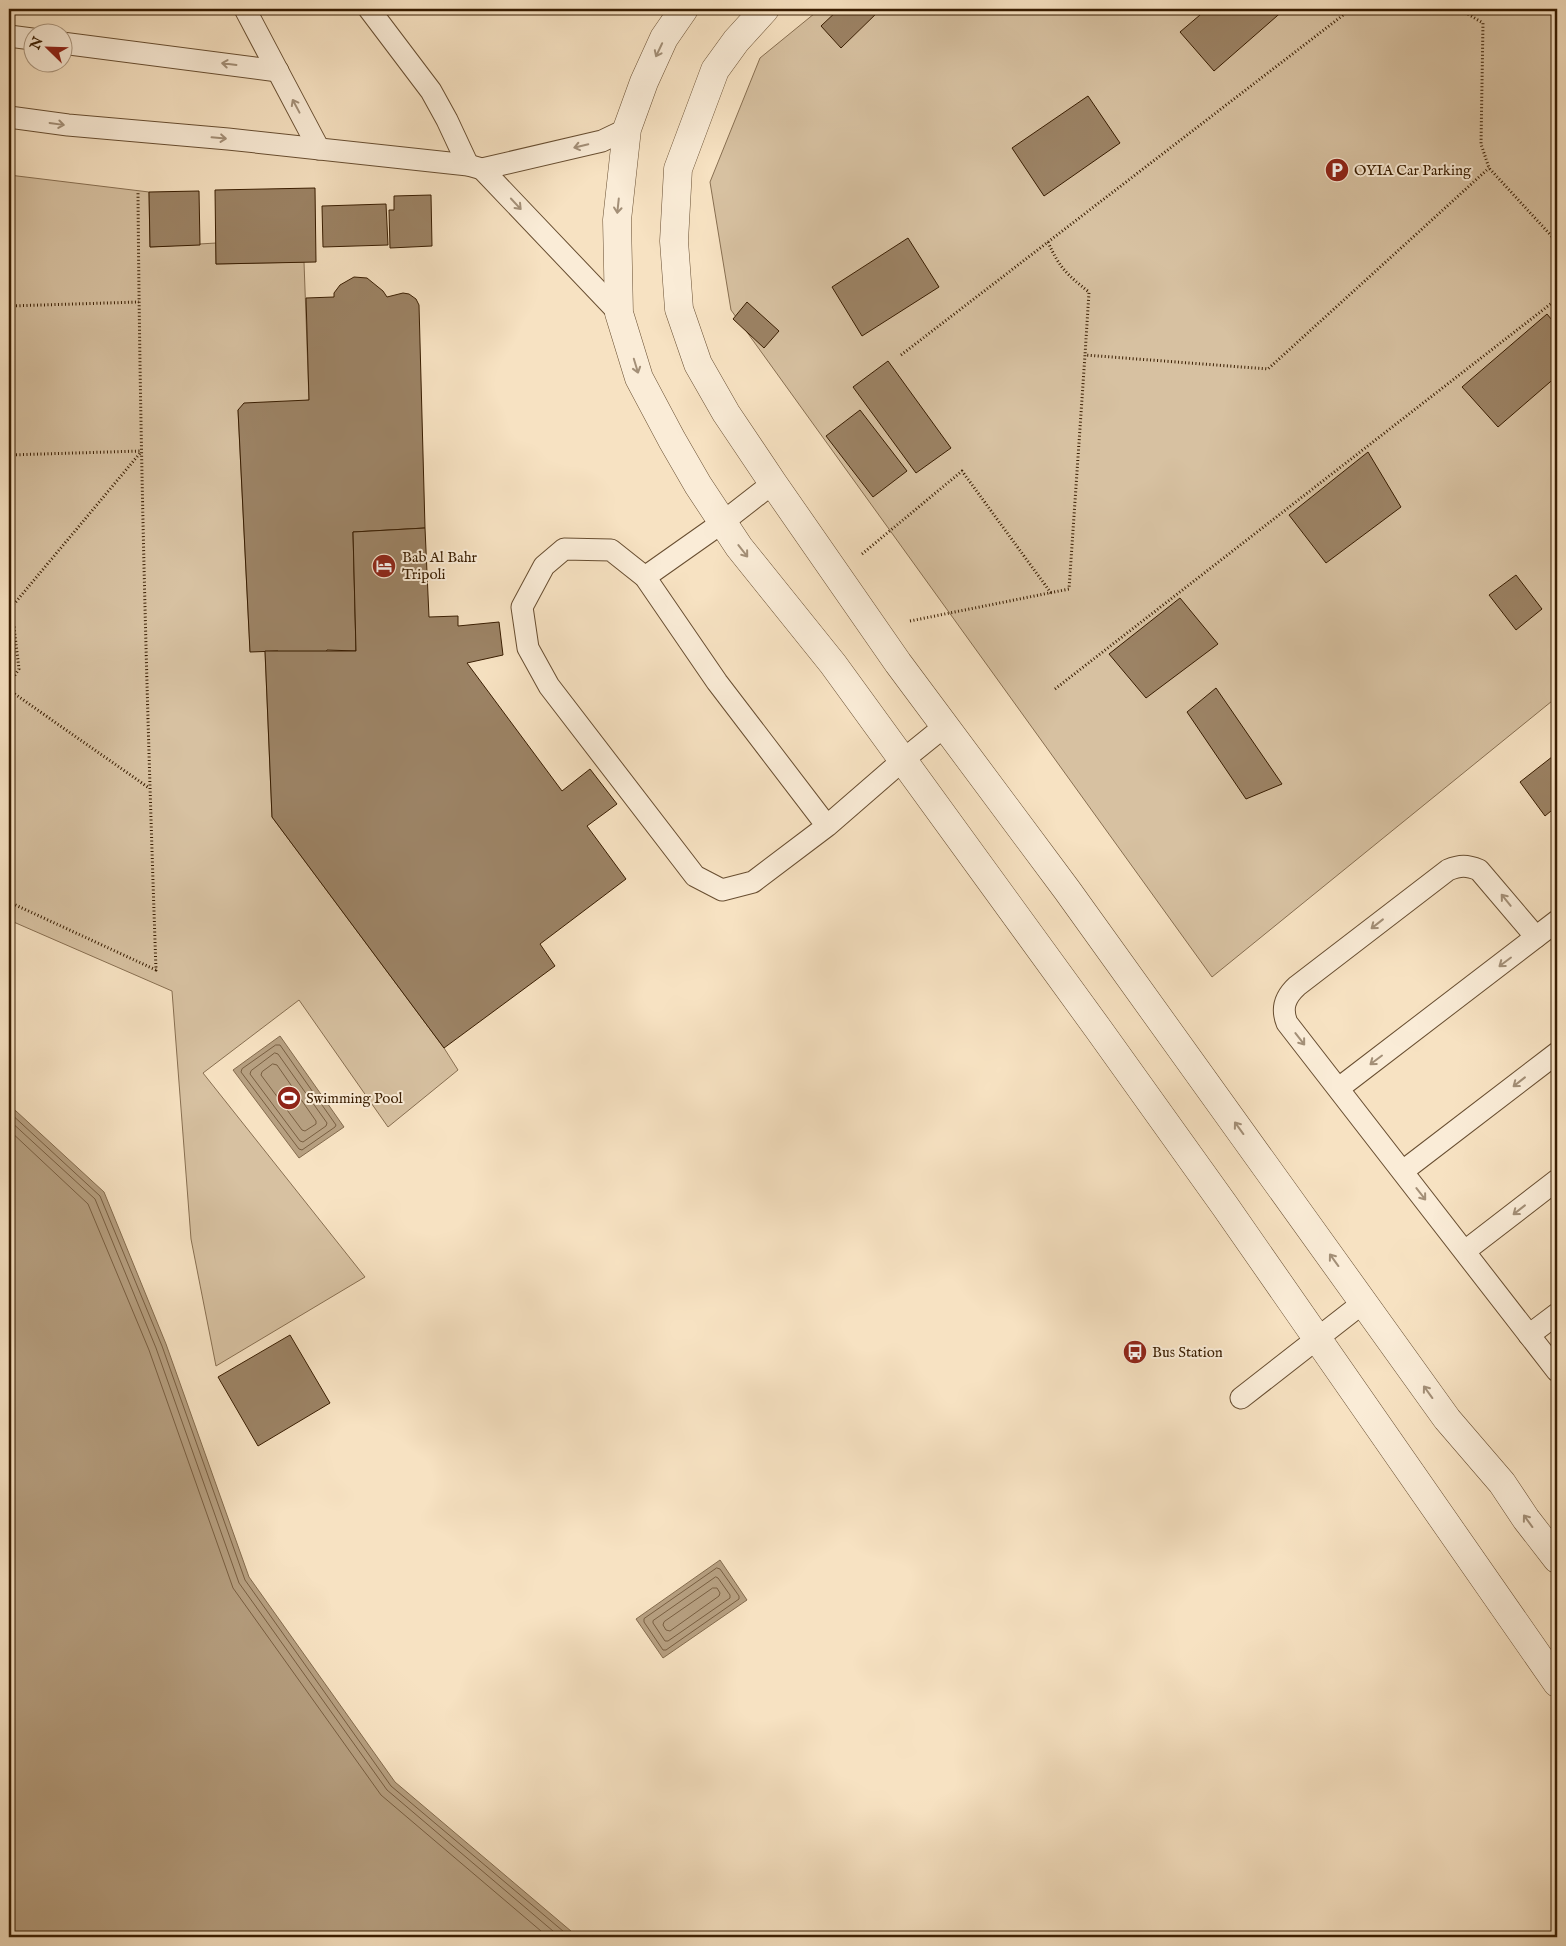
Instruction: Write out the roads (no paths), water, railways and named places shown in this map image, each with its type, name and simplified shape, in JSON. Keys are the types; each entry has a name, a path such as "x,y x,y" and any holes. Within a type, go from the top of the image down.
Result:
{"street":[{"path":"684,9 660,47 644,82 627,129 617,220 619,313 639,378 689,470 740,547 833,664 1225,1206 1557,1683"},
{"path":"765,9 736,40 715,70 678,169 674,241 679,309 698,364 726,413 873,628 1067,890 1447,1419 1502,1483 1526,1520 1557,1559"}],"lane":[{"path":"245,9 319,149"},
{"path":"369,9 431,90 475,167 619,313"},
{"path":"9,36 22,38"},
{"path":"72,44 278,70"},
{"path":"9,117 68,125 319,149 475,167 602,141 627,129"},
{"path":"644,577 723,522 773,483"},
{"path":"827,826 717,682 644,577 611,550 564,549 544,566 522,607 528,648 549,686 695,876 722,890 754,882 827,826 945,726"},
{"path":"1536,937 1480,870 1469,866 1458,866 1448,870 1297,986 1286,999 1284,1008 1288,1023 1557,1371"},
{"path":"1339,1088 1557,921"},
{"path":"1403,1171 1557,1053"},
{"path":"1465,1252 1557,1180"},
{"path":"1241,1398 1364,1302"},
{"path":"1530,1335 1557,1314"}],"water":[{"name":"Swimming Pool","path":"280,1036 344,1127 299,1158 233,1070"},
{"path":"9,1107 16,1111 104,1192 166,1344 249,1577 395,1782 578,1937 9,1937"},
{"path":"720,1560 747,1600 663,1658 636,1619"}],"place":[{"name":"OYIA Car Parking","path":"1337,170"},
{"name":"Bab Al Bahr Tripoli","path":"384,566"},
{"name":"Swimming Pool","path":"289,1098"},
{"name":"Bus Station","path":"1135,1352"}]}
